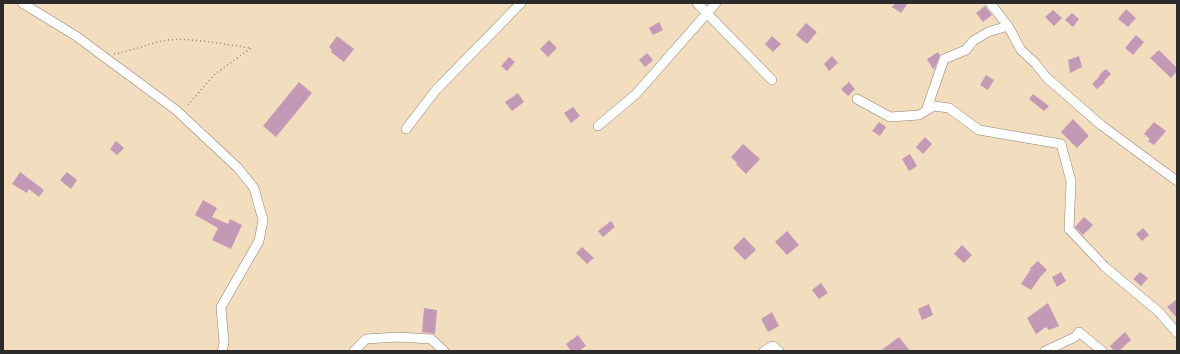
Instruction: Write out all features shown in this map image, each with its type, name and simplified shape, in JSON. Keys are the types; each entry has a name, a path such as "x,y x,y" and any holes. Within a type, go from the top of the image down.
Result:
{"street":[{"path":"22,3 76,36 176,110 238,168 254,188 264,220 259,241 221,307 224,344 222,351"},
{"path":"406,129 436,90 521,3"},
{"path":"697,3 772,80"},
{"path":"598,126 636,94 716,3"},
{"path":"990,3 1008,26 1021,50 1035,63 1047,78 1101,125 1177,181"},
{"path":"926,111 944,59 966,50 973,41 988,32 1008,26"},
{"path":"857,99 890,117 919,115 934,106 949,108 979,130 1061,144 1071,181 1069,229 1105,267 1159,312 1177,332"},
{"path":"1045,351 1075,337 1079,332 1100,350"},
{"path":"354,351 366,339 398,337 431,339 444,351"},
{"path":"764,351 773,346 779,351"}],"path":[{"path":"102,56 130,51 163,41 183,39 251,48 216,74 189,104 176,110"}],"building":[{"path":"895,3 908,3 901,13 892,7"},
{"path":"985,6 992,15 983,22 976,13"},
{"path":"1126,9 1136,18 1128,27 1118,19"},
{"path":"1053,10 1062,18 1054,26 1045,17"},
{"path":"1072,13 1079,19 1073,27 1065,20"},
{"path":"659,22 663,30 653,35 649,28"},
{"path":"806,23 817,32 807,44 796,35"},
{"path":"1136,35 1144,42 1133,55 1125,48"},
{"path":"337,36 354,49 344,62 331,52 332,50 329,47"},
{"path":"772,36 781,44 773,52 765,44"},
{"path":"549,40 557,48 548,57 540,49"},
{"path":"1159,50 1177,68 1177,71 1171,78 1150,58"},
{"path":"938,52 940,55 935,68 933,69 927,59"},
{"path":"647,53 653,60 645,67 639,60"},
{"path":"832,56 838,63 829,71 824,64"},
{"path":"1079,56 1082,67 1070,73 1068,60"},
{"path":"509,57 515,62 507,71 501,66"},
{"path":"1106,69 1111,74 1097,89 1092,84"},
{"path":"986,75 994,80 988,90 980,85"},
{"path":"299,82 312,93 276,137 263,126"},
{"path":"849,82 855,89 848,96 841,89"},
{"path":"518,93 524,102 512,111 505,102"},
{"path":"1033,94 1049,106 1044,111 1029,99"},
{"path":"573,107 580,116 571,123 564,113"},
{"path":"1073,119 1089,136 1077,148 1061,132"},
{"path":"879,122 886,127 880,136 872,131"},
{"path":"1154,122 1166,131 1154,145 1148,141 1150,139 1144,134"},
{"path":"925,137 932,144 923,154 916,147"},
{"path":"116,141 124,148 117,155 110,149"},
{"path":"743,144 760,159 746,174 731,157"},
{"path":"910,154 917,166 909,171 902,159"},
{"path":"20,172 44,190 39,197 29,189 27,193 12,184"},
{"path":"67,172 77,180 71,189 60,180"},
{"path":"203,200 217,208 212,217 228,224 230,219 242,225 231,249 212,240 218,228 195,215"},
{"path":"1084,217 1093,225 1083,235 1075,227"},
{"path":"611,221 615,227 603,237 598,231"},
{"path":"1143,228 1149,235 1142,241 1136,234"},
{"path":"787,231 799,245 787,255 775,242"},
{"path":"744,237 756,250 745,260 733,248"},
{"path":"962,245 972,255 964,263 954,254"},
{"path":"582,247 594,258 587,264 576,253"},
{"path":"1038,261 1047,270 1031,290 1021,284 1031,269 1030,268"},
{"path":"1061,272 1066,281 1057,287 1052,277"},
{"path":"1140,272 1148,278 1141,286 1133,279"},
{"path":"821,283 828,293 819,299 812,290"},
{"path":"1177,299 1177,318 1167,307"},
{"path":"1048,303 1059,326 1049,330 1046,327 1036,334 1027,318"},
{"path":"929,304 933,315 922,320 918,309"},
{"path":"424,308 437,310 435,334 422,332"},
{"path":"772,312 779,326 768,332 761,319"},
{"path":"1125,332 1131,340 1119,351 1114,351 1110,346"},
{"path":"578,335 586,346 579,351 571,351 566,344"},
{"path":"899,337 910,351 880,351"}]}
